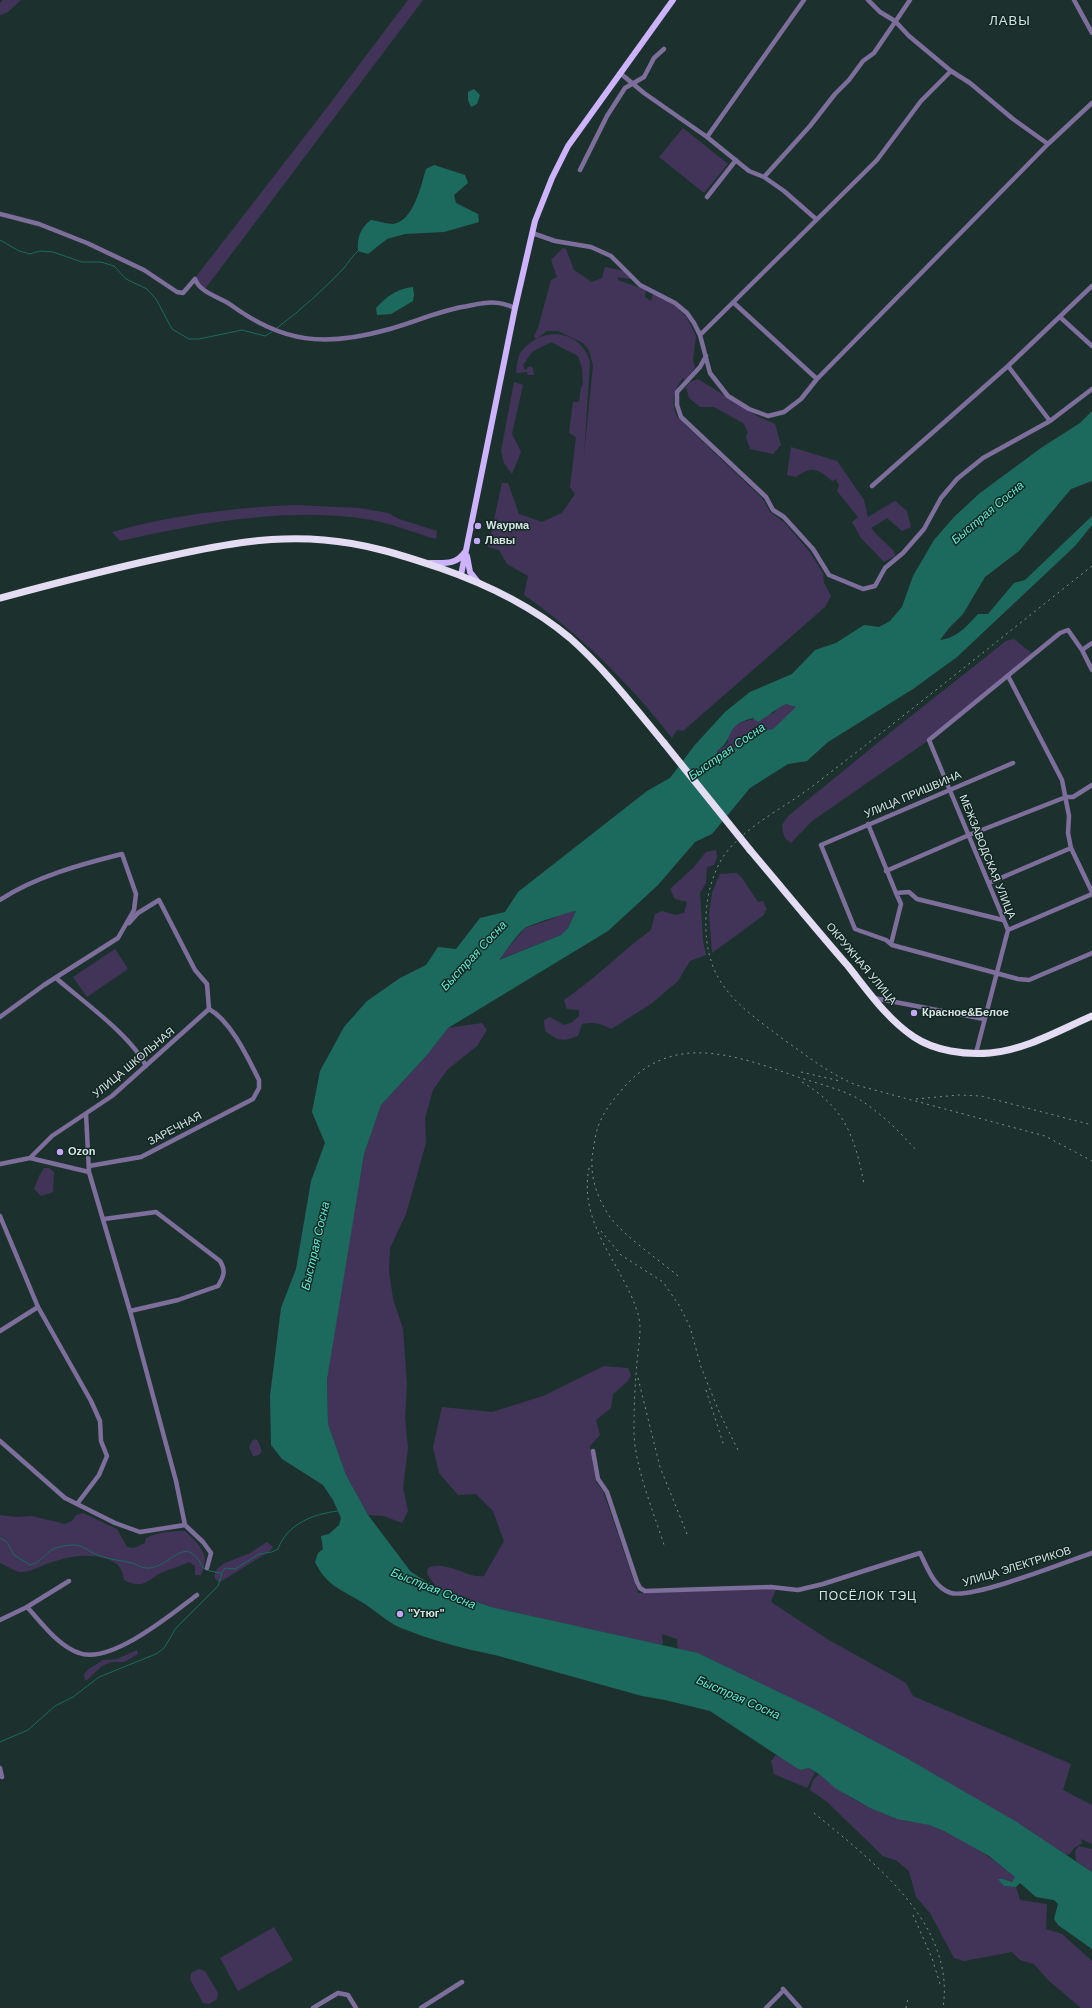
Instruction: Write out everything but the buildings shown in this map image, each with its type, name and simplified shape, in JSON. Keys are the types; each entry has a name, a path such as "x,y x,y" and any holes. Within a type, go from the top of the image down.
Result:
{"highway":[{"name":"ОКРУЖНАЯ УЛИЦА","path":"0,598 149,560 217,545 266,539 310,539 357,544 462,575 480,583 542,617 568,637 595,661 664,743 750,850 900,1027 923,1042 948,1050 990,1053 1018,1047 1092,1016"}],"main road":[{"path":"462,575 515,308 535,221 552,178 568,146 673,0"},
{"path":"426,564 454,562 460,559 466,551"},
{"path":"466,551 470,572 480,583"}],"street":[{"path":"707,137 804,0"},
{"path":"868,0 880,12 895,21 908,36 951,71 970,83 1013,119 1048,144"},
{"path":"764,177 810,126 863,61 874,53 910,0"},
{"path":"1074,0 1092,33"},
{"path":"580,170 607,116 625,88 644,77 654,58 664,49"},
{"path":"700,335 877,160 921,101 951,71"},
{"path":"620,72 644,93 707,137 749,171 764,177 816,219"},
{"path":"532,233 555,241 591,247 611,256 640,285 676,303 687,313 700,335 710,373 728,396 749,409 768,416 784,412 801,399 817,379 1048,144 1092,103"},
{"path":"707,197 736,160"},
{"path":"0,214 38,224 87,243 144,270 177,292 183,293 195,279 196,284 227,302 251,320 282,333 316,340 339,340 373,333 443,311 487,303 502,302 515,308"},
{"path":"872,486 1008,366 1092,286"},
{"path":"734,303 817,379"},
{"path":"1060,317 1092,346"},
{"path":"706,356 700,367 677,392 677,405 681,417 766,497 772,510 784,517 813,549 829,575 863,590 875,586 885,568 903,553 924,529 941,498 957,479 983,458 1050,421 1092,389"},
{"path":"1008,366 1050,421"},
{"path":"1008,930 1092,893 1071,848 1068,834 1070,816 1062,780 1008,676 1060,633 1068,630 1082,650 1092,670"},
{"path":"1082,650 1092,643"},
{"name":"МЕЖЗАВОДСКАЯ УЛИЦА","path":"976,1053 1008,930 929,740 1008,676"},
{"name":"УЛИЦА ПРИШВИНА","path":"891,944 886,940 855,929 821,845 1013,763"},
{"path":"886,871 969,835 1066,797 1073,797 1092,785"},
{"path":"868,824 886,871 901,904 891,944 1018,979 1029,980 1092,953"},
{"path":"988,883 1071,848"},
{"path":"0,900 14,891 86,862 122,854 136,894 134,910 118,938 56,978 0,1017"},
{"path":"896,893 909,892 917,899 1003,920"},
{"path":"122,932 138,913 159,900 195,970 207,984 209,1009"},
{"path":"56,978 124,1038 142,1057 146,1066"},
{"path":"874,998 984,1019"},
{"name":"УЛИЦА ШКОЛЬНАЯ","path":"30,1158 52,1136 112,1096 209,1009"},
{"name":"ЗАРЕЧНАЯ","path":"89,1169 141,1157 253,1099 259,1088 259,1080 226,1024 209,1009"},
{"path":"86,1114 89,1169 130,1311 176,1481 185,1525 203,1542 211,1553 207,1568"},
{"path":"0,1164 30,1158 89,1169"},
{"path":"104,1219 156,1212 220,1261 224,1268 224,1277 218,1286 178,1300 130,1311"},
{"path":"0,1216 38,1307 91,1401 100,1421 101,1441 107,1456 99,1475 77,1504"},
{"path":"0,1331 38,1307"},
{"path":"0,1441 65,1498 115,1523 140,1532 185,1525"},
{"name":"УЛИЦА ЭЛЕКТРИКОВ","path":"593,1451 598,1479 607,1492 637,1582 640,1588 645,1591 772,1587 798,1590 823,1584 920,1553 934,1581 950,1592 961,1594 998,1585 1092,1553"},
{"path":"0,1620 27,1607 69,1582"},
{"path":"27,1607 64,1644 72,1650 89,1656 134,1640 197,1595"},
{"path":"0,1768 2,1778"},
{"path":"421,2008 462,1982"},
{"path":"766,2008 782,1991 800,2008"},
{"path":"313,2008 338,1993 348,1995 356,2008"}],"shaded area":[{"path":"3,0 21,0 8,12 0,15 0,3"},
{"path":"408,0 423,0 205,289 195,278"},
{"path":"683,128 728,164 704,193 659,157"},
{"path":"563,248 566,249 574,270 592,282 602,278 605,267 625,271 631,278 618,277 618,280 646,290 645,297 651,301 653,293 669,301 686,316 696,336 693,360 695,368 685,380 683,378 675,392 673,402 678,418 763,499 770,512 784,522 809,551 823,573 824,583 831,596 825,607 683,731 677,730 672,738 639,698 585,643 524,595 528,576 507,564 499,550 488,547 502,483 508,483 519,514 542,522 562,513 575,494 570,487 576,437 569,433 573,402 579,402 581,387 583,385 582,368 578,356 551,342 532,352 523,365 525,370 530,366 533,368 534,375 528,375 527,372 516,373 518,359 521,352 529,343 539,338 560,334 569,337 578,343 585,351 590,362 584,456 593,365 589,350 583,343 558,331 547,331 536,339 534,336 538,328 551,280 557,277 551,260"},
{"path":"698,379 759,417 775,424 781,445 773,454 750,449 746,437 748,432 743,423 714,407 700,407 689,398 686,387 690,382"},
{"path":"514,382 523,385 512,434 521,452 512,474 504,463 501,451"},
{"path":"791,447 837,461 864,500 868,517 895,501 907,511 911,527 902,531 887,518 871,528 894,551 895,556 884,562 861,538 852,522 858,517 837,491 839,485 836,479 832,481 819,471 815,470 806,471 796,477 787,475"},
{"path":"293,505 359,508 388,513 399,519 437,531 436,539 372,520 340,516 309,515 245,518 182,528 120,541 112,532 157,521 202,513"},
{"path":"1014,639 1034,655 929,740 812,821 791,843 786,839 783,833 782,825 788,816 1006,641"},
{"path":"786,704 797,707 773,729 758,731 731,751 716,759 717,751 726,745 728,735 736,724 774,713 779,706"},
{"path":"716,850 717,857 714,865 707,867 706,883 700,893 703,941 706,955 690,961 678,981 651,1004 611,1029 604,1025 590,1023 582,1024 578,1036 564,1040 557,1039 545,1031 544,1020 550,1017 564,1025 571,1023 579,1016 579,1010 567,1009 564,1000 651,930 655,914 662,911 676,915 684,913 687,902 675,899 670,889 694,867 706,852"},
{"path":"737,873 758,902 763,901 767,910 765,911 764,915 712,953 709,914 712,893 720,874"},
{"path":"576,911 568,928 561,935 498,960 525,928 552,919 565,912"},
{"path":"115,949 128,969 87,997 73,977"},
{"path":"482,1023 487,1030 477,1046 447,1070 433,1090 425,1118 426,1143 406,1214 390,1248 389,1271 393,1299 403,1329 407,1384 405,1418 408,1448 403,1488 408,1511 402,1523 384,1516 368,1515 346,1475 328,1424 327,1380 345,1261 364,1154 381,1105 428,1054 448,1028"},
{"path":"44,1168 49,1168 54,1172 53,1192 41,1196 34,1189"},
{"path":"604,1366 628,1368 631,1375 628,1381 613,1394 611,1408 596,1420 600,1435 590,1446 596,1482 603,1491 638,1593 776,1589 771,1602 829,1640 906,1683 913,1696 1071,1764 1063,1790 1092,1805 1092,1844 1081,1839 1082,1843 1074,1848 1070,1854 1066,1855 976,1799 839,1723 698,1653 678,1649 677,1639 662,1634 663,1643 661,1645 491,1607 437,1588 427,1574 428,1568 435,1566 449,1567 471,1575 484,1576 504,1541 493,1511 476,1494 458,1495 439,1473 433,1447 442,1407 492,1412 543,1396"},
{"path":"256,1439 262,1451 259,1455 253,1456 249,1447 252,1441"},
{"path":"83,1513 117,1529 127,1547 134,1548 145,1543 146,1538 155,1534 185,1531 199,1546 204,1556 204,1568 201,1575 195,1575 195,1566 189,1562 165,1571 146,1582 136,1584 124,1580 122,1571 118,1565 104,1558 90,1556 69,1557 24,1572 20,1572 0,1563 0,1515 16,1517 32,1516 65,1524 72,1521 76,1515"},
{"path":"267,1542 273,1547 270,1551 220,1582 216,1580 214,1575 217,1569 223,1564 250,1553"},
{"path":"137,1650 138,1654 124,1662 111,1662 102,1666 87,1680 85,1680 84,1674 103,1660 117,1659"},
{"path":"776,1755 801,1770 809,1768 815,1772 807,1788 774,1774 771,1761"},
{"path":"819,1774 836,1788 875,1810 900,1819 932,1826 965,1842 996,1862 1015,1877 1012,1882 1003,1879 1004,1886 1016,1887 1020,1900 1047,1904 1046,1929 1062,1934 1092,1961 1092,2008 1081,2008 1048,1980 1034,1964 1020,1960 1012,1952 964,1961 954,1958 930,1913 916,1897 909,1871 897,1861 883,1856 826,1801 810,1790 813,1780"},
{"path":"1079,1846 1092,1849 1092,1872 1076,1861 1075,1851"},
{"path":"274,1927 293,1960 238,1991 220,1958"},
{"path":"199,1969 205,1971 218,1993 217,1999 209,2004 203,2003 190,1979 191,1973"}],"water":[{"path":"474,89 480,95 477,104 471,107 468,100 468,92"},
{"path":"434,165 465,175 468,183 454,195 456,203 478,214 479,222 444,232 405,234 387,239 368,254 358,251 360,234 364,226 371,220 393,224 406,216 416,201 426,169"},
{"path":"413,287 413,301 391,314 377,315 376,308 384,300 397,291"},
{"name":"Быстрая Сосна","path":"1092,411 1092,481 1071,489 1019,551 985,577 963,614 949,628 940,640 957,634 978,614 988,614 1014,583 1025,580 1092,516 1092,525 1075,546 957,657 913,689 828,742 807,761 788,764 750,788 712,834 695,842 658,885 608,931 448,1028 428,1054 381,1105 364,1154 327,1380 328,1424 346,1475 368,1515 411,1572 437,1588 491,1607 698,1653 816,1710 908,1759 1015,1821 1092,1872 1092,1949 1058,1925 1054,1919 1058,1904 1054,1900 1036,1897 1020,1883 1016,1887 1004,1886 998,1879 1012,1882 1015,1877 989,1856 944,1831 929,1825 897,1819 870,1808 835,1788 819,1774 809,1768 801,1770 795,1767 710,1711 642,1696 495,1655 448,1644 401,1628 365,1604 334,1586 319,1570 315,1562 318,1553 323,1549 321,1536 329,1534 339,1525 341,1518 333,1500 323,1485 282,1459 271,1445 270,1396 281,1308 296,1269 311,1181 325,1143 312,1112 320,1071 344,1027 367,1001 400,978 426,965 438,947 456,949 480,918 505,912 518,892 647,791 670,778 694,746 725,712 750,692 792,674 815,650 836,643 864,625 879,627 890,621 902,607 913,576 934,540 954,517 980,493 1041,448 1080,423","holes":["786,704 796,707 773,729 758,731 731,751 717,758 717,751 727,741 733,728 743,721 753,718 758,722","576,911 568,928 561,935 499,960 515,938 525,928 550,918"]}],"waterway":[{"path":"0,240 19,251 30,254 40,251 53,252 82,262 101,262 114,266 126,279 147,289 156,299 172,329 189,339 199,339 242,330 265,336 272,332"},
{"path":"277,328 320,292 344,268 358,251"},
{"path":"0,1742 28,1730 55,1706 73,1697 99,1677 156,1654 164,1648 176,1628 218,1586 225,1568 235,1569 259,1554 272,1552 278,1549 282,1540 294,1527 310,1518 329,1512 338,1511"},
{"path":"0,1538 7,1542 14,1555 30,1565 38,1561 50,1551 61,1546 76,1545 102,1557 132,1563 146,1568 155,1567 162,1564 177,1554 190,1552 196,1557 203,1568 221,1573"}],"railway":[{"path":"1092,566 849,758 742,836 723,857 716,871 709,893 706,916 710,959 717,976 727,991 753,1016 829,1071 856,1085 1045,1136 1092,1161"},
{"path":"678,1276 616,1225 603,1206 597,1193 592,1172 592,1159 596,1132 604,1114 620,1092 639,1073 659,1061 680,1054 702,1053 725,1055 834,1088 857,1098 881,1115 916,1150"},
{"path":"801,1072 840,1081"},
{"path":"802,1082 829,1102 846,1125 857,1152 864,1184"},
{"path":"916,1099 959,1095 981,1096 1092,1125"},
{"path":"589,1168 587,1189 590,1208 596,1226 631,1296 638,1314 640,1334 634,1402 635,1445 641,1475 665,1548"},
{"path":"601,1231 621,1255 663,1282 679,1305 690,1327 701,1367 720,1414 739,1452"},
{"path":"638,1378 660,1467 687,1534"},
{"path":"706,1390 724,1446"},
{"path":"814,1813 884,1873 905,1897 923,1922 936,1948 944,1977 943,2008"},
{"path":"913,1915 932,1958 940,1984"},
{"path":"906,2008 908,1998"}],"place":[{"name":"Wаурма","path":"478,526"},
{"name":"Лавы","path":"477,541"},
{"name":"Красное&Белое","path":"914,1013"},
{"name":"Ozon","path":"60,1152"},
{"name":"\"Утюг\"","path":"400,1614"}],"district":[{"name":"ЛАВЫ","path":"1010,21"},
{"name":"ПОСЁЛОК ТЭЦ","path":"868,1597"}]}
